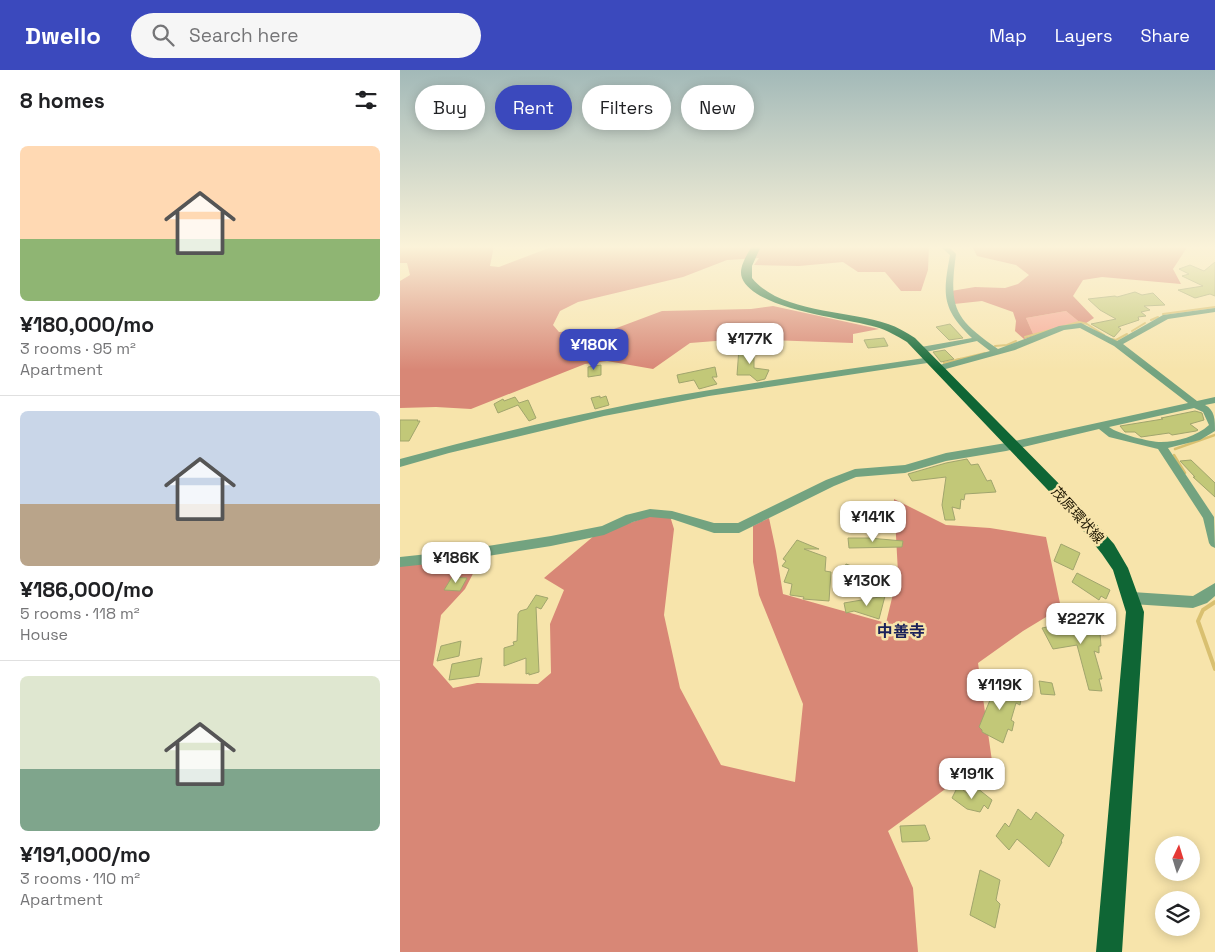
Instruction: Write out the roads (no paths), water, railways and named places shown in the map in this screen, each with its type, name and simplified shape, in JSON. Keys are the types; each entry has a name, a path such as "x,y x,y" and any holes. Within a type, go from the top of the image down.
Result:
{"main road":[{"name":"茂原環状線","path":"756,287 775,300 878,324 896,331 911,340 1070,504 1108,549 1120,568 1132,598 1135,612 1108,952"}],"street":[{"path":"950,287 949,298 953,310 978,339 996,352"},
{"path":"1117,344 1166,317 1215,310"},
{"path":"400,464 449,449 604,413 709,393 930,359 996,352 1062,328 1082,325 1117,344 1196,405 1207,410 1214,426 1209,432 1198,438 1161,446 1113,434 1100,424"},
{"path":"930,359 978,339"},
{"path":"400,562 551,542 604,530 630,518 650,513 672,515 714,528 739,528 830,483 855,473 906,469 946,457 1006,447 1011,444 1215,400"},
{"path":"1161,446 1208,517 1215,543"},
{"path":"1132,598 1193,602 1202,599 1215,589"}],"waterway":[{"path":"1163,314 1215,307"},
{"path":"1151,320 1158,317"},
{"path":"1025,337 1079,322 1087,324 1104,335"},
{"path":"1132,331 1145,323"},
{"path":"1112,339 1116,340 1127,334"},
{"path":"995,346 1007,345 1016,341"},
{"path":"956,360 985,353"},
{"path":"944,363 961,359"},
{"path":"1175,449 1215,435"},
{"path":"1174,455 1185,473"},
{"path":"1215,602 1203,610 1198,621 1215,669"}],"district":[{"name":"中善寺","path":"901,631"}]}
